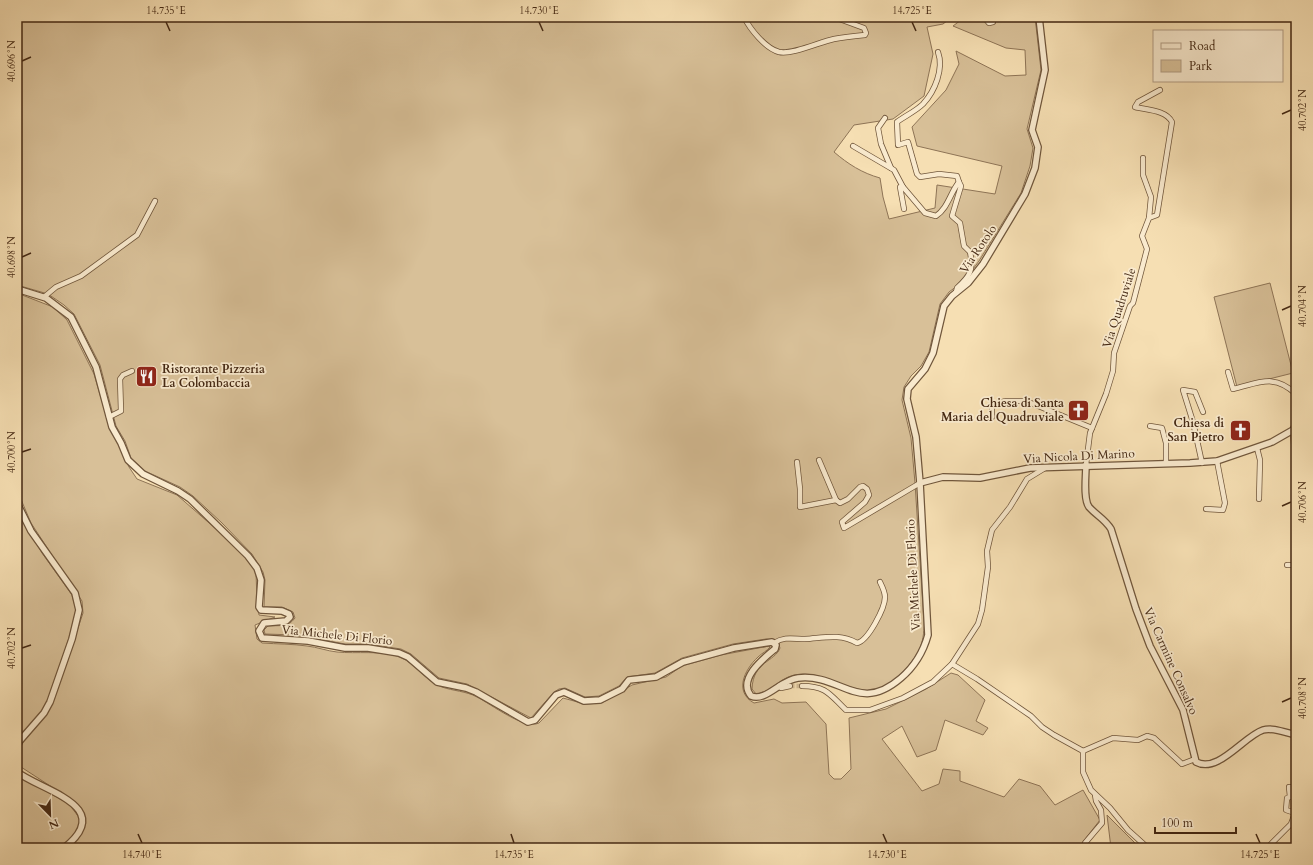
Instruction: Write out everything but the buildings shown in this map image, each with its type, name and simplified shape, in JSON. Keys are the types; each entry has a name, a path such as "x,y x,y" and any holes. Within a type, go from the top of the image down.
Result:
{"street":[{"path":"744,17 756,34 767,44 780,52 793,51 835,39 865,35 866,33 864,28 834,17"},
{"path":"984,17 989,23 993,22 992,17"},
{"name":"Via Rotolo","path":"920,483 916,437 907,399 908,388 925,369 933,353 944,306 956,292 968,283 1001,236 1025,194 1035,168 1038,147 1032,130 1045,70 1039,17"},
{"path":"938,52 940,71 930,94 922,104 897,122 898,145 908,142 917,174 920,177 948,174 957,176 961,186 952,216 960,223 964,246 970,252 973,265 966,280 956,288 956,292"},
{"name":"Via Quadruviale","path":"1149,218 1157,215 1172,122 1169,116 1135,107 1138,102 1160,90"},
{"path":"885,118 878,128 881,144 891,168 903,187 925,213 936,216 946,205 954,188 959,182"},
{"path":"853,146 891,168"},
{"name":"Via Quadruviale","path":"1086,466 1092,428 1106,394 1113,371 1114,353 1130,306 1133,303 1147,249 1142,236 1149,218 1151,197 1143,175 1144,158"},
{"path":"903,187 900,188 904,209"},
{"path":"44,297 56,287 81,276 137,235 155,201"},
{"name":"Via Michele Di Florio","path":"17,289 44,297 62,308 76,326 99,374 109,417 125,455 135,468 157,482 178,491 190,500 248,556 259,573 261,580 259,607 261,610 286,612 289,614 290,617 286,621 264,623 259,632 262,638 308,641 345,648 368,648 399,653 408,657 437,682 471,690 528,722 532,722 560,693 564,692 584,700 600,700 622,689 630,680 656,676 683,662 734,648 766,643 774,643 775,649 759,662 753,670 749,678 748,690 751,696 759,698 770,693 790,679 804,678 824,681 861,694 875,694 891,687 906,674 918,660 926,644 928,624 920,483"},
{"path":"109,417 121,411 120,379 123,375 132,371"},
{"path":"1228,372 1233,389 1273,380 1288,386 1296,394"},
{"path":"1202,463 1193,422 1183,390 1195,392 1203,412"},
{"path":"1296,390 1296,412"},
{"path":"992,417 992,405 1005,401 1026,400 1092,428"},
{"path":"1296,424 1293,430 1294,445 1296,449"},
{"path":"1150,426 1162,428 1166,443 1166,463"},
{"name":"Via Nicola Di Marino","path":"920,483 943,477 980,478 1030,468 1202,463 1257,448 1293,430"},
{"path":"1257,448 1260,460 1259,499"},
{"path":"819,460 836,500"},
{"path":"1206,509 1223,510 1225,503 1217,460"},
{"path":"797,462 800,507 836,500 840,503 848,499 862,486 869,492 865,502 842,522 844,528 920,483"},
{"name":"Via Carmine Consalvo","path":"1086,466 1086,499 1088,506 1106,520 1111,529 1136,609 1150,646 1183,710 1195,760"},
{"path":"802,686 812,686 826,690 846,710 870,710 918,692 933,682 952,664 978,624 982,610 988,567 987,551 992,530 1010,507 1027,479 1047,467"},
{"path":"17,503 31,531 75,593 79,610 72,639 50,702 44,713 17,744"},
{"path":"1287,565 1296,565"},
{"path":"774,643 780,639 790,637 804,639 840,637 850,639 857,643 863,641 884,603 885,597 880,582"},
{"path":"952,664 962,672 977,679 1031,716 1042,727 1054,735 1083,750 1113,738 1138,740 1147,736 1158,741 1182,764 1195,760 1200,765 1207,765 1237,749 1263,730 1272,730 1296,735"},
{"path":"779,686 781,688 790,686"},
{"path":"1083,750 1083,772 1091,790 1110,808 1128,830 1148,848"},
{"path":"17,772 60,794 79,812 82,820 81,830 64,848"},
{"path":"1267,848 1291,824 1295,813 1286,810 1286,798 1290,797 1289,787 1296,787"},
{"path":"1088,848 1085,843 1102,823 1101,810 1096,802 1095,795"}],"green space":[{"path":"17,17 952,17 943,24 927,27 933,54 924,96 893,119 854,125 834,152 856,168 867,174 880,178 889,219 935,208 937,185 995,194 1002,166 917,146 912,127 946,90 959,64 956,51 1005,76 1026,75 1025,50 1006,48 953,26 965,17 1035,17 1041,70 1027,129 1033,148 1030,166 1021,193 979,261 965,280 949,292 940,304 929,352 921,366 911,376 904,387 902,400 911,438 924,623 921,644 915,657 903,672 895,679 888,684 871,690 862,690 818,676 803,674 788,677 768,690 756,694 752,689 753,680 760,667 774,656 780,648 777,640 766,639 733,644 682,658 655,673 627,677 619,686 599,696 585,697 565,688 559,689 554,692 531,718 467,684 439,678 411,654 401,649 368,644 345,644 296,635 265,634 264,630 268,626 286,625 295,618 293,612 282,607 264,607 265,580 263,572 252,554 193,496 180,487 145,471 131,458 125,441 116,426 100,365 74,314 48,294 17,285"},
{"path":"1270,283 1293,373 1237,387 1214,297"},
{"path":"17,293 53,307 67,320 94,374 108,422 129,467 137,479 177,495 231,542 253,566 256,573 259,615 275,617 255,625 257,639 262,643 302,645 345,653 377,653 400,657 410,663 430,681 442,687 473,695 516,720 533,724 539,723 563,698 585,704 602,703 632,685 666,677 682,666 721,655 769,646 769,648 753,662 745,674 743,681 744,693 754,703 774,699 782,703 806,702 826,724 829,774 834,779 841,779 851,769 849,718 886,709 926,689 951,673 958,675 985,700 976,721 988,728 983,735 945,720 936,750 917,757 902,726 882,739 922,791 939,784 943,769 960,771 960,781 1004,797 1019,779 1040,786 1055,805 1083,790 1100,820 1082,843 1087,848 67,848 82,832 84,819 61,793 21,767 17,757 23,742 42,719 65,667 83,613 82,601 31,523 17,490"},
{"path":"17,510 42,553 72,595 76,610 69,638 48,701 42,712 17,739"},
{"path":"17,775 69,804 78,816 80,824 73,837 59,848 17,848"},
{"path":"1107,815 1140,848 1111,848"}],"tunnel":[{"path":"790,686 802,686"}],"place":[{"name":"Ristorante Pizzeria La Colombaccia","path":"146,376"},
{"name":"Chiesa di Santa Maria del Quadruviale","path":"1079,410"},
{"name":"Chiesa di San Pietro","path":"1240,430"}]}
